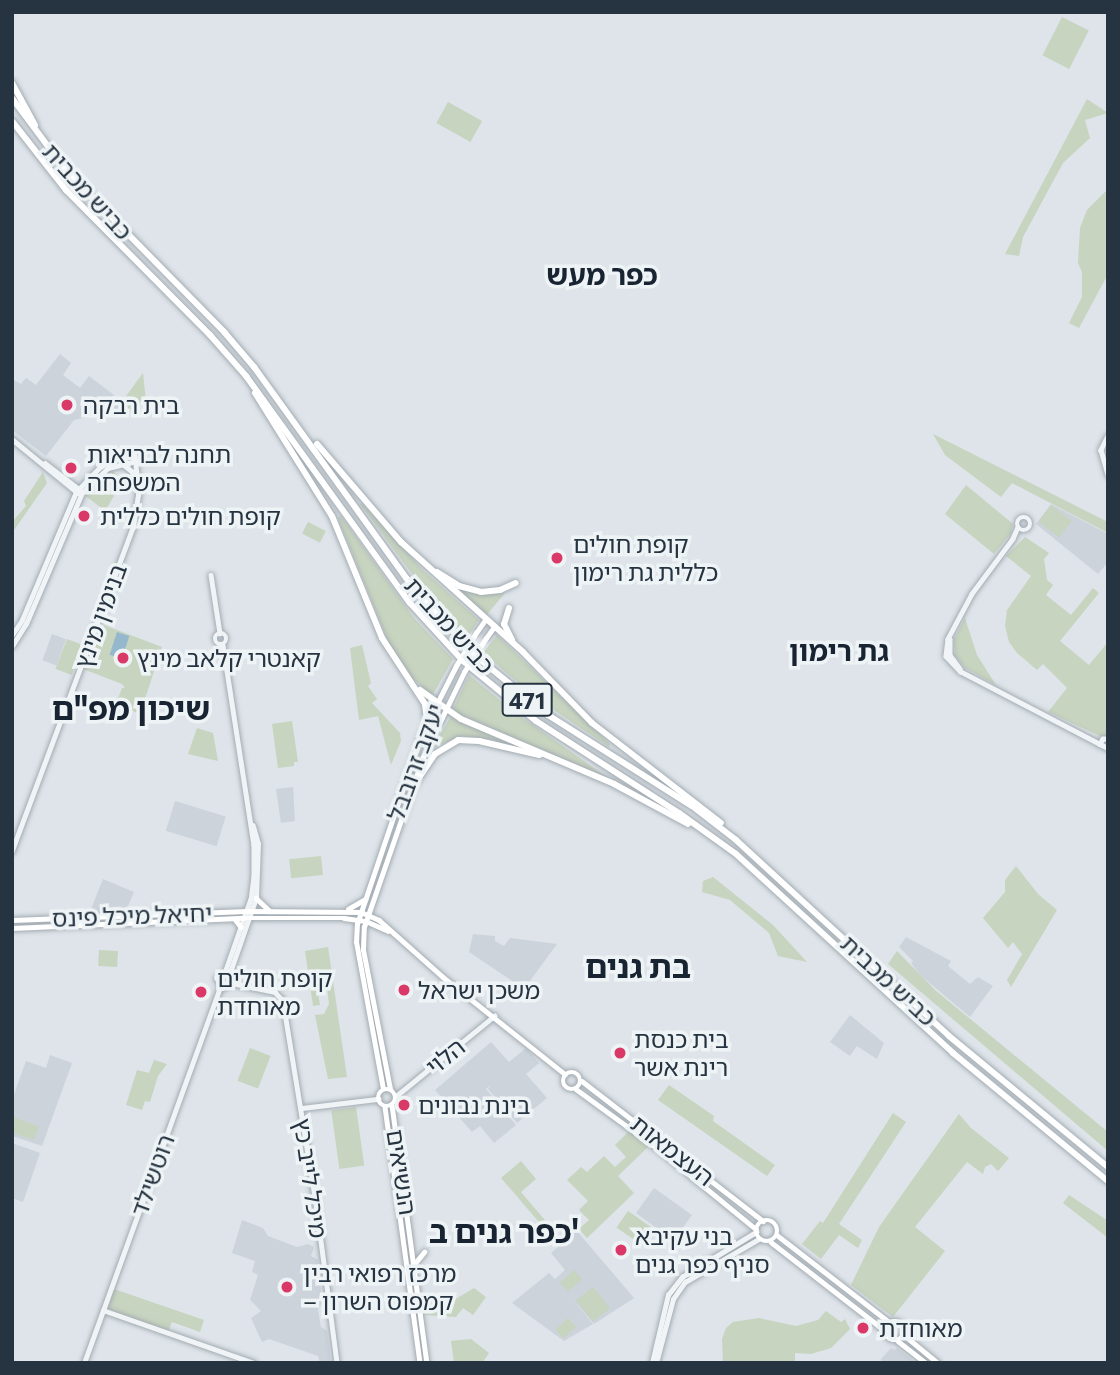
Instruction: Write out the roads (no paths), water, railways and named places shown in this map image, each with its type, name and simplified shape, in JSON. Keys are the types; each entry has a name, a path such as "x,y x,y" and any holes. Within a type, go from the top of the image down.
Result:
{"highway":[{"path":"12,83 45,145"},
{"name":"כביש מכבית","path":"12,98 45,145 99,206 225,332 286,408 407,579 472,653 548,715 692,806 747,848 949,1036 1108,1167"},
{"name":"כביש מכבית","path":"12,121 76,200 234,363 274,412 410,603 468,667 536,721 717,840 786,897 961,1060 1108,1181"},
{"path":"234,363 332,516 382,638 425,704 427,720"},
{"path":"286,408 414,555 517,647 600,731 705,809 747,848"},
{"path":"414,555 452,582 473,591 494,591 516,583"},
{"path":"509,608 505,628 517,647"},
{"path":"405,674 445,709 636,795 717,840"},
{"path":"414,785 438,750 463,739 508,747 573,765"}],"main road":[{"name":"יעקב זרובבל","path":"361,912 427,720 485,620"},
{"name":"יעקב זרובבל","path":"369,914 414,785 445,709 464,672 494,627"},
{"path":"346,910 368,896"},
{"path":"256,898 271,911"},
{"path":"373,904 382,923"},
{"name":"יחיאל מיכל פינס","path":"12,920 249,911 346,910 369,914"},
{"path":"361,912 356,930 383,1089 377,1099 385,1107 392,1105 396,1096 390,1088 363,950 369,914 565,1074"},
{"path":"234,918 240,922 241,927"},
{"name":"יחיאל מיכל פינס","path":"12,928 234,918 358,919"},
{"path":"344,918 356,930"},
{"path":"358,919 395,936"},
{"name":"העצמאות","path":"756,1230 657,1148 576,1089 564,1085 565,1074 575,1072 582,1081 763,1221"},
{"path":"576,1089 582,1081"},
{"path":"383,1089 390,1088"},
{"name":"הנשיאים","path":"392,1105 428,1363"},
{"name":"הנשיאים","path":"385,1107 420,1363"},
{"path":"926,1363 898,1341 889,1339 884,1330 771,1242 759,1239 756,1230 763,1221 773,1223 777,1235 889,1322 902,1324 904,1335 938,1363"},
{"path":"771,1242 777,1235"},
{"path":"416,1263 424,1252"},
{"path":"884,1330 889,1322"},
{"path":"898,1341 904,1335"}],"street":[{"path":"1108,436 1101,450 1108,475"},
{"path":"12,439 79,491"},
{"path":"12,646 26,624 79,491 102,471 135,458"},
{"path":"12,635 22,620 79,491 105,464 135,458"},
{"name":"בנימין מינץ","path":"12,851 132,531 138,507 139,477 135,458"},
{"path":"122,463 139,477"},
{"path":"1013,539 1031,528 1029,519 1020,519 1013,539 976,588 952,632 950,655 957,667 969,675 1103,741 1108,749"},
{"path":"1018,527 1023,532"},
{"path":"211,575 220,633 216,642 223,645 254,845 254,876 249,911 227,974"},
{"path":"246,806 258,844 256,898 249,911"},
{"path":"220,987 227,988 232,983 227,974 241,927 247,918"},
{"name":"רוטשילד","path":"84,1363 220,987 217,978 227,974"},
{"name":"מיכל לייב כץ","path":"232,983 279,995 302,1108 337,1363"},
{"name":"הלוי","path":"396,1096 494,1016"},
{"path":"302,1108 377,1099"},
{"path":"654,1363 668,1295 682,1277 756,1230"},
{"path":"654,1363 673,1298 685,1282 759,1239"},
{"path":"103,1310 254,1363"}],"water":[{"path":"117,632 129,636 122,659 110,655"}],"place":[{"name":"בית רבקה","path":"67,405"},
{"name":"תחנה לבריאות המשפחה","path":"71,468"},
{"name":"קופת חולים כללית","path":"84,516"},
{"name":"קופת חולים כללית גת רימון","path":"557,558"},
{"name":"קאנטרי קלאב מינץ","path":"123,658"},
{"name":"משכן ישראל","path":"404,990"},
{"name":"קופת חולים מאוחדת","path":"201,992"},
{"name":"בית כנסת רינת אשר","path":"620,1053"},
{"name":"בינת נבונים","path":"404,1105"},
{"name":"בני עקיבא סניף כפר גנים","path":"621,1250"},
{"name":"מרכז רפואי רבין – קמפוס השרון","path":"287,1287"},
{"name":"מאוחדת","path":"863,1328"}],"district":[{"name":"כפר מעש","path":"602,274"},
{"name":"גת רימון","path":"839,650"},
{"name":"שיכון מפ\"ם","path":"131,707"},
{"name":"בת גנים","path":"638,965"},
{"name":"כפר גנים ב'","path":"504,1230"}]}
